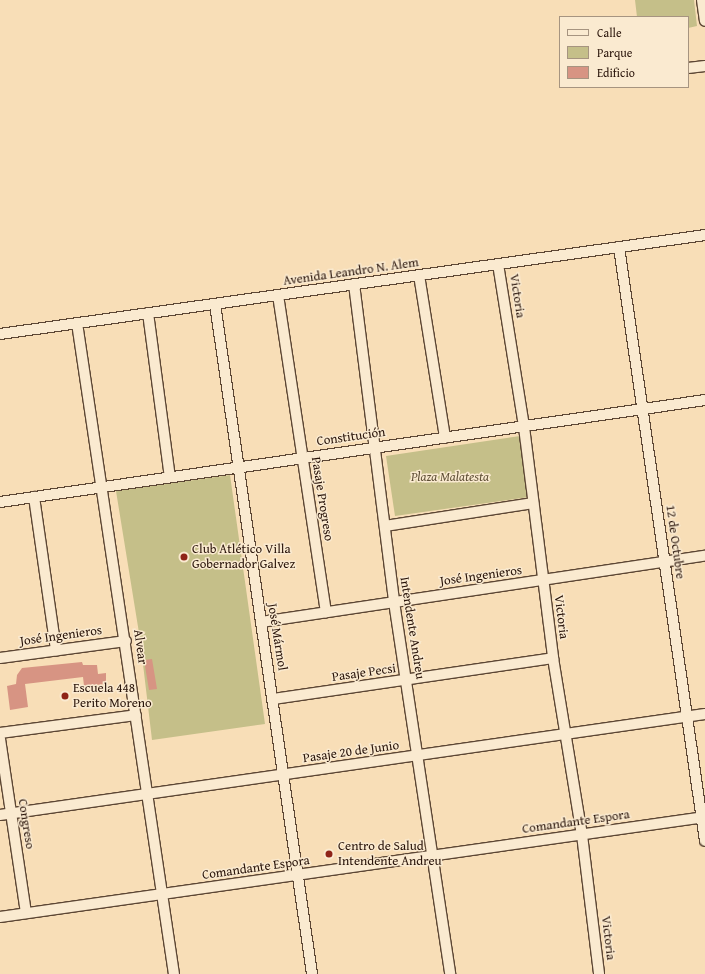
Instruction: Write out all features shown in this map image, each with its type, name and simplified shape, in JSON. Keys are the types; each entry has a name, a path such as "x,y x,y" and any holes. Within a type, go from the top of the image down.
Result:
{"street":[{"path":"702,0 705,20"},
{"path":"689,68 705,66"},
{"name":"Avenida Leandro N. Alem","path":"0,334 705,235"},
{"name":"12 de Octubre","path":"619,247 687,717 703,817 705,841"},
{"name":"Victoria","path":"498,264 524,427 553,658 582,835 599,974"},
{"path":"419,275 445,438"},
{"name":"Intendente Andreu","path":"354,284 394,602 407,679 450,974"},
{"name":"Pasaje Progreso","path":"278,295 326,612"},
{"name":"José Mármol","path":"216,304 312,974"},
{"path":"148,314 170,477"},
{"name":"Alvear","path":"77,323 126,641 174,974"},
{"name":"Constitución","path":"0,502 239,466 524,427 705,400"},
{"path":"34,497 56,650"},
{"path":"385,526 533,503"},
{"name":"José Ingenieros","path":"261,622 705,556"},
{"name":"José Ingenieros","path":"0,658 126,641"},
{"name":"Pasaje Pecsi","path":"273,699 553,658"},
{"name":"Pasaje 20 de Junio","path":"0,815 705,714"},
{"path":"0,733 136,715"},
{"name":"Congreso","path":"0,739 26,913"},
{"name":"Comandante Espora","path":"0,917 703,817"}],"green space":[{"path":"635,0 694,0 697,26 689,28 689,16 637,16"},
{"name":"Plaza Malatesta","path":"520,436 529,497 395,516 386,456"},
{"name":"Club Atlético Villa Gobernador Galvez","path":"230,475 265,724 152,740 140,639 116,491"}],"building":[{"path":"152,659 157,689 149,690 144,660"},
{"path":"82,662 83,665 97,665 98,674 106,673 106,684 84,686 83,677 25,684 28,707 10,710 7,686 16,684 17,675 22,668"}],"place":[{"name":"Club Atlético Villa Gobernador Galvez","path":"184,557"},
{"name":"Escuela 448 Perito Moreno","path":"65,696"},
{"name":"Centro de Salud Intendente Andreu","path":"329,854"}]}
